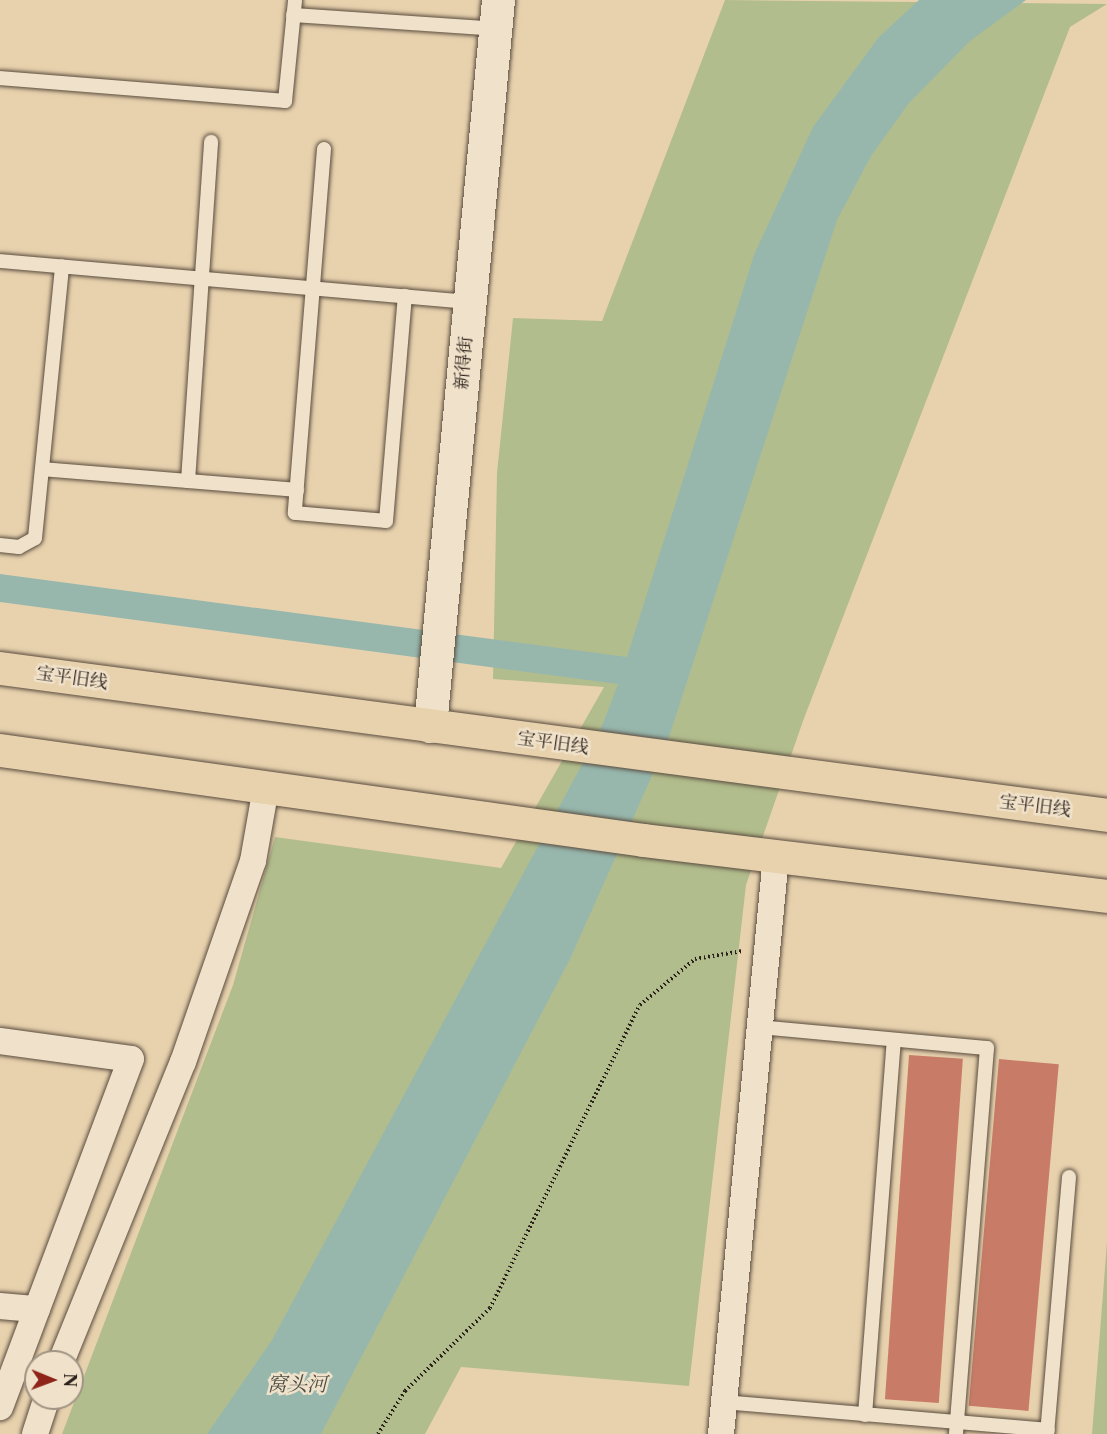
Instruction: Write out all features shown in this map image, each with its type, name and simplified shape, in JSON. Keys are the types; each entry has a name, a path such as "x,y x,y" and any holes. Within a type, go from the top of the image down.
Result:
{"main road":[{"name":"宝平旧线","path":"0,668 685,762 1107,815"},
{"path":"0,750 644,840 1107,896"}],"street":[{"name":"新得街","path":"430,726 497,15"},
{"path":"66,1350 183,1062 253,861 266,787"},
{"path":"721,1434 776,856"},
{"path":"0,1041 131,1059 0,1407"},
{"path":"0,1306 37,1309"},
{"path":"35,1434 43,1410"}],"lane":[{"path":"0,78 285,101 295,0"},
{"path":"293,15 497,15"},
{"path":"188,481 211,142"},
{"path":"324,149 296,513 386,521 405,296"},
{"path":"0,261 470,302"},
{"path":"0,545 19,547 35,538 63,266"},
{"path":"42,469 297,490"},
{"path":"759,1028 987,1048 956,1429"},
{"path":"865,1415 894,1040"},
{"path":"724,1402 865,1415 956,1429 1047,1432 1069,1178"}],"path":[{"path":"378,1434 405,1391 490,1308 640,1005 695,959 766,947"}],"green space":[{"path":"725,0 1107,4 1070,27 803,721 746,885 689,1386 461,1367 425,1434 62,1434 71,1410 84,1410 84,1376 233,985 275,837 501,868 604,687 493,679 497,473 513,318 602,321"},
{"path":"1107,1242 1107,1434 1092,1434"}],"water":[{"name":"窝头河","path":"919,0 1026,0 970,41 909,103 871,156 837,220 668,740 570,959 321,1434 207,1434 272,1340 600,731 618,684 0,602 0,574 627,657 754,255 813,127 878,38"}],"building":[{"path":"909,1055 963,1059 939,1403 885,1399"},
{"path":"999,1059 1059,1064 1028,1411 969,1406"}]}
